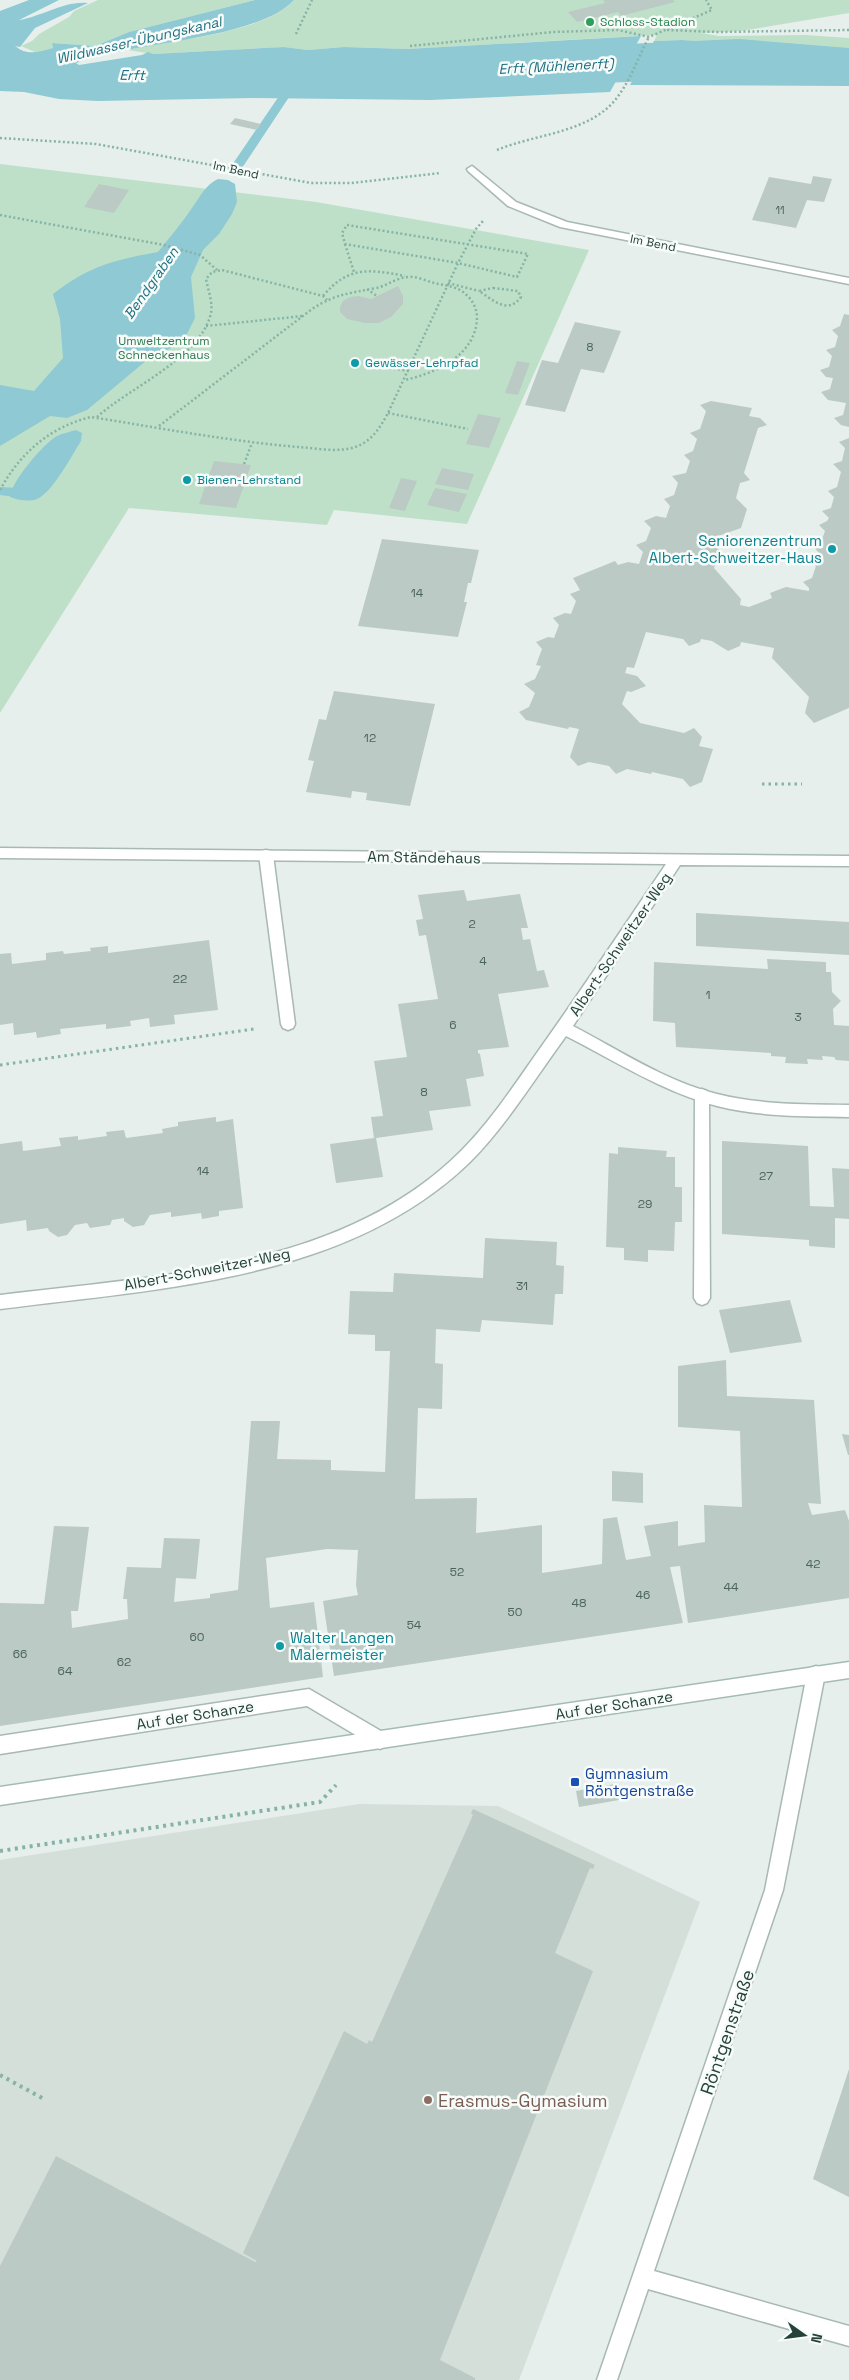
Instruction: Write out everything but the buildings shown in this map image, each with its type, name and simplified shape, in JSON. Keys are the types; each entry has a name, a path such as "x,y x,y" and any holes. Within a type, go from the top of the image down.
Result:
{"street":[{"name":"Im Bend","path":"472,169 505,200 530,213 577,229 849,281"},
{"name":"Am Ständehaus","path":"0,853 849,861"},
{"path":"266,855 288,1024"},
{"name":"Albert-Schweitzer-Weg","path":"0,1302 104,1288 257,1262 336,1240 375,1222 431,1186 480,1141 564,1028 676,860"},
{"name":"Albert-Schweitzer-Weg","path":"564,1028 662,1078 702,1095 754,1106 849,1111"},
{"path":"702,1095 702,1298"},
{"name":"Auf der Schanze","path":"0,1796 849,1670"},
{"name":"Röntgenstraße","path":"607,2380 644,2278 774,1890 816,1674"},
{"name":"Auf der Schanze","path":"0,1745 309,1697 380,1740"},
{"path":"644,2278 849,2336"}],"path":[{"path":"296,34 312,0"},
{"path":"410,46 553,32 618,30 649,37 712,10 706,0"},
{"path":"666,30 718,32 778,30 826,32 849,30"},
{"path":"472,169 481,160 501,148 590,119 611,105 619,94 649,37"},
{"name":"Im Bend","path":"0,138 96,144 311,183 359,182 472,169"},
{"path":"0,490 17,463 39,443 68,424 97,417 252,443 324,450 353,448 371,438 388,413 458,263 476,229 505,200"},
{"path":"0,215 164,245 200,255 217,270 233,272 323,296 328,300"},
{"path":"345,244 458,263 517,278 528,254 347,225 342,232 345,244 354,272"},
{"path":"97,417 118,398 181,356 206,326 211,310 206,279 217,270"},
{"path":"323,296 332,283 354,272 376,270 478,291 492,302 503,306 512,307 518,303 521,297 518,291 504,288 487,288 478,291"},
{"path":"159,426 304,316 328,300 348,291 378,288 405,276"},
{"path":"404,380 415,378 437,369 463,350 474,336 478,320 476,309 470,297 448,285"},
{"path":"367,289 377,296"},
{"path":"206,326 304,316"},
{"path":"367,364 409,371"},
{"path":"388,413 468,429"},
{"path":"244,464 252,443"},
{"path":"762,784 802,784"},
{"path":"0,1065 288,1024"},
{"path":"0,1851 320,1802 380,1740"},
{"path":"0,2076 44,2099"}],"shaded area":[{"name":"Erasmus-Gymasium","path":"359,1804 498,1806 700,1902 519,2380 0,2380 0,1860"}],"green space":[{"path":"98,0 255,0 129,32 95,46 52,43 53,48 37,53 21,46 69,17 74,11"},
{"name":"Schloss-Stadion","path":"294,0 849,0 849,13 741,31 701,33 719,36 805,35 849,38 849,50 682,40 654,41 657,35 407,49 344,47 308,50 284,47 153,54 128,50 240,28 261,21 280,11"},
{"name":"Umweltzentrum Schneckenhaus","path":"0,164 316,202 589,250 467,524 334,510 327,525 129,508 0,713"}],"water":[{"path":"29,0 59,0 19,20 62,6 88,3 35,28 20,47 15,46 24,51 33,52 53,48 52,43 95,46 129,32 255,0 294,0 276,13 252,24 192,39 100,56 76,63 79,65 142,55 148,52 153,54 284,47 308,50 344,47 407,49 641,36 610,92 430,100 251,98 98,101 59,99 24,92 0,91 0,11"},
{"path":"682,40 849,50 849,86 630,85 654,41"},
{"path":"218,179 228,180 235,184 237,202 232,214 219,234 203,250 191,277 195,318 183,342 147,360 87,410 67,418 50,416 0,446 0,385 34,391 63,358 60,319 53,294 78,277 102,266 115,261 158,252 206,188"},
{"path":"76,430 82,433 81,441 49,489 34,500 10,497 22,473 44,447 57,436"}],"waterway":[{"name":"Erft (Mühlenerft)","path":"494,69 739,58 849,67"},
{"name":"Bendgraben","path":"238,165 294,82"},
{"name":"Bendgraben","path":"0,491 19,492 30,488"}],"place":[{"name":"Schloss-Stadion","path":"590,22"},
{"name":"Gewässer-Lehrpfad","path":"355,363"},
{"name":"Bienen-Lehrstand","path":"187,480"},
{"name":"Seniorenzentrum Albert-Schweitzer-Haus","path":"832,549"},
{"name":"Walter Langen Malermeister","path":"280,1646"},
{"name":"Gymnasium Röntgenstraße","path":"575,1782"},
{"name":"Erasmus-Gymasium","path":"428,2100"}],"water label":[{"name":"Wildwasser-Übungskanal","path":"139,40"},
{"name":"Erft","path":"132,75"}]}
